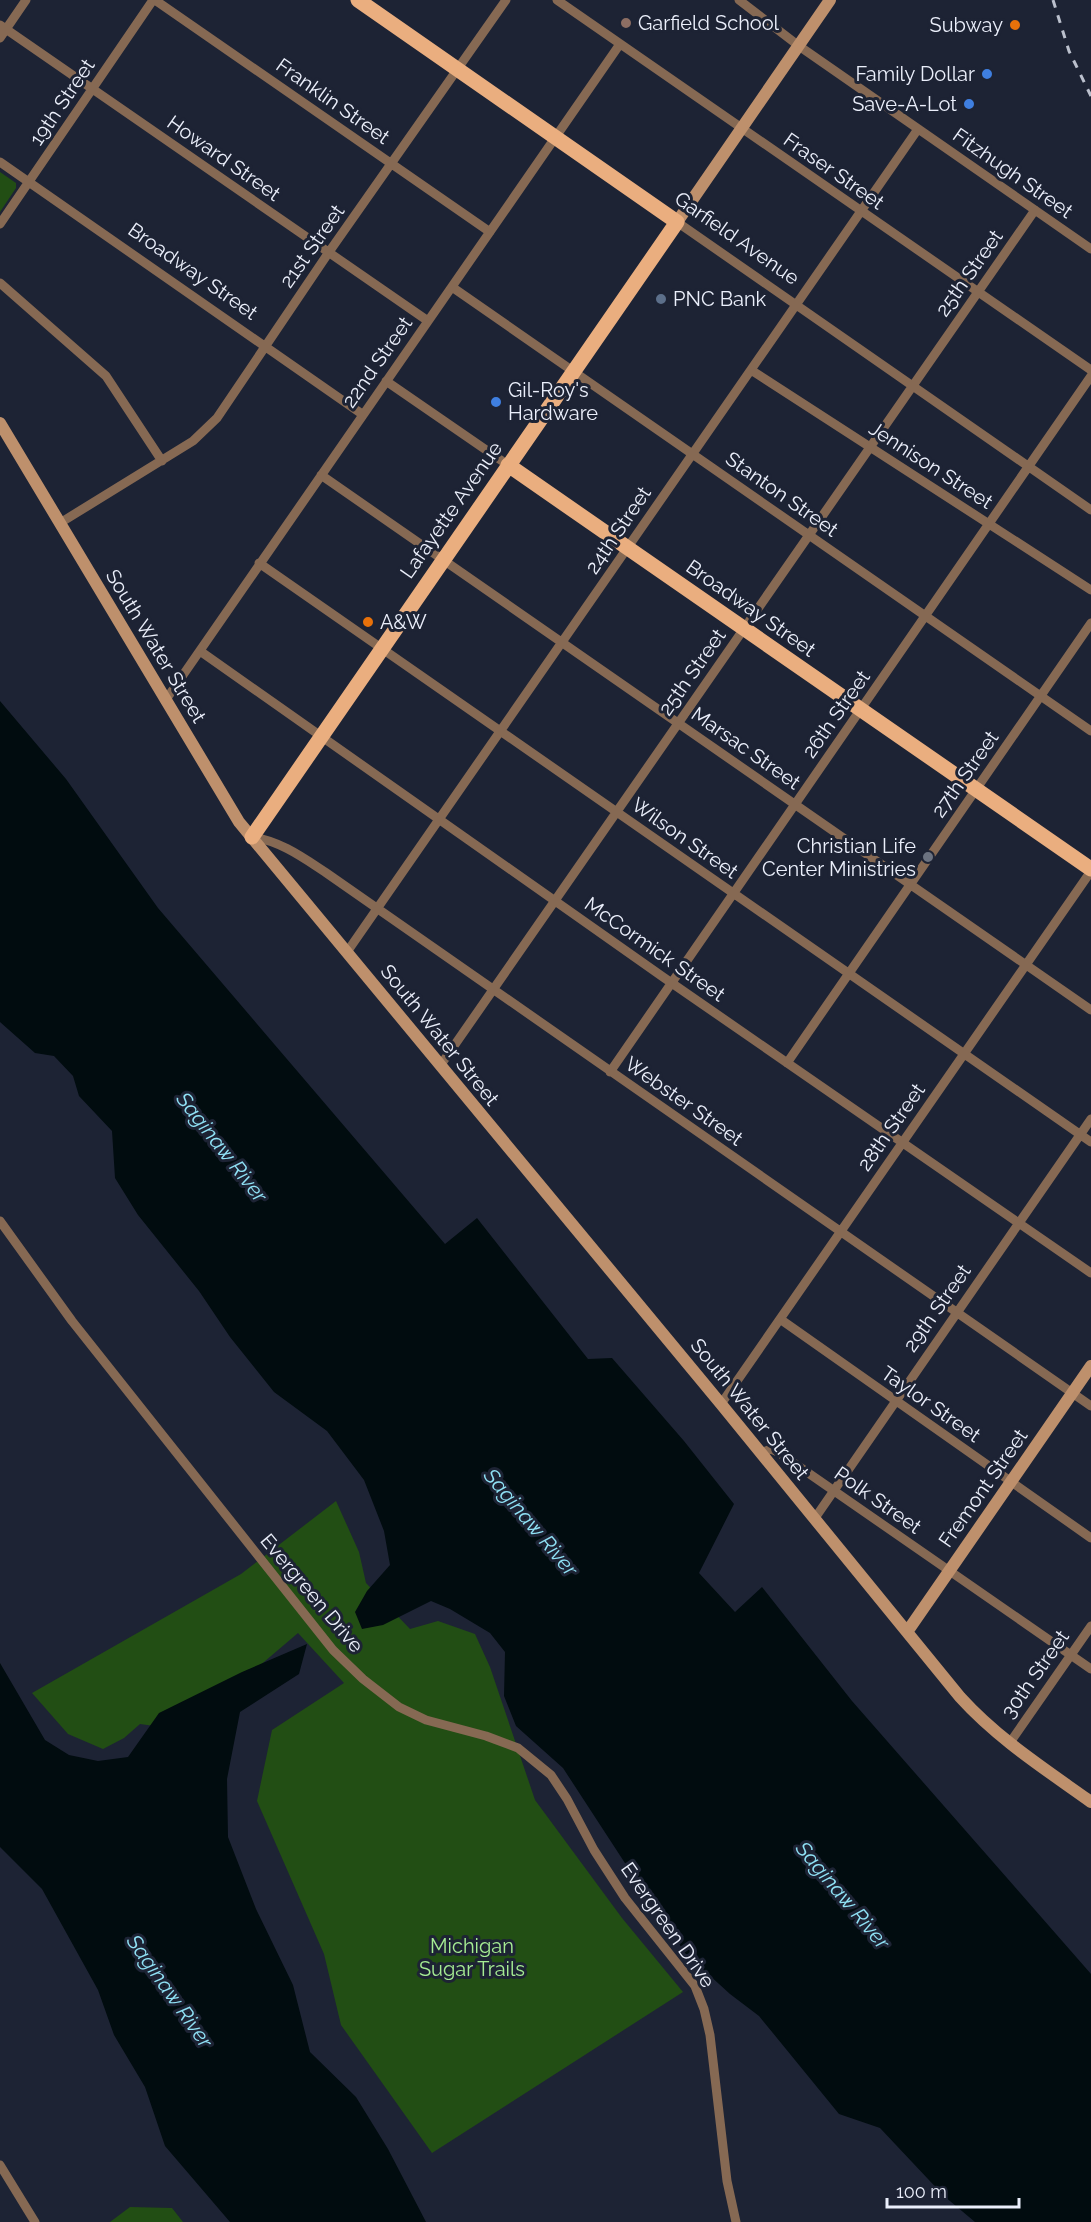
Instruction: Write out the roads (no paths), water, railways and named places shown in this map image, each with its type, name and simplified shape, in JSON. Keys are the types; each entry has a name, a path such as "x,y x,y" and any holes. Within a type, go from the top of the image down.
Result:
{"main road":[{"name":"Garfield Avenue","path":"358,0 677,222"},
{"name":"Lafayette Avenue","path":"252,837 677,222"},
{"name":"Broadway Street","path":"508,465 1091,870"}],"street":[{"path":"0,38 3,27 26,0"},
{"name":"19th Street","path":"0,224 154,0"},
{"name":"Franklin Street","path":"154,0 489,232"},
{"name":"21st Street","path":"60,522 162,461 193,441 212,424 329,252 506,0"},
{"name":"Fraser Street","path":"556,0 1091,370"},
{"name":"Fitzhugh Street","path":"739,0 799,46 1091,249"},
{"name":"Lafayette Avenue","path":"677,222 830,0"},
{"name":"Howard Street","path":"3,27 428,321"},
{"name":"22nd Street","path":"165,701 620,44"},
{"name":"24th Street","path":"347,952 918,129"},
{"name":"Broadway Street","path":"0,162 362,414"},
{"name":"25th Street","path":"440,1066 1035,210"},
{"name":"Garfield Avenue","path":"677,222 1091,510"},
{"path":"0,283 106,376 162,461"},
{"name":"Stanton Street","path":"452,287 1091,731"},
{"name":"Jennison Street","path":"752,370 1091,590"},
{"name":"26th Street","path":"609,1072 1091,376"},
{"name":"Broadway Street","path":"386,381 508,465"},
{"name":"South Water Street","path":"0,423 239,822 975,1713 1009,1744 1091,1802"},
{"name":"Marsac Street","path":"321,475 1091,1010"},
{"name":"Wilson Street","path":"259,563 1091,1142"},
{"name":"27th Street","path":"787,1063 1091,623"},
{"name":"McCormick Street","path":"200,651 554,901 1091,1273"},
{"name":"Webster Street","path":"252,837 265,839 293,851 1091,1406"},
{"name":"28th Street","path":"721,1404 1091,870"},
{"name":"29th Street","path":"814,1518 1091,1119"},
{"name":"Evergreen Drive","path":"0,1221 72,1321 333,1650 363,1679 399,1707 426,1720 486,1736 518,1748 551,1776 625,1898 695,1986 710,2036 727,2181 736,2222"},
{"name":"Taylor Street","path":"780,1319 1091,1538"},
{"name":"Fremont Street","path":"907,1632 1091,1366"},
{"name":"Polk Street","path":"761,1453 771,1449 778,1452 1091,1669"},
{"name":"30th Street","path":"1009,1744 1091,1626"},
{"path":"0,2165 35,2222"}],"water":[{"name":"Saginaw River","path":"0,701 66,779 158,908 445,1244 477,1218 588,1359 612,1358 684,1441 734,1504 699,1573 735,1612 762,1587 852,1701 1091,1974 1091,2222 975,2222 944,2196 880,2128 839,2114 759,2016 730,1994 685,1953 664,1920 658,1902 636,1880 563,1768 516,1726 504,1696 505,1652 490,1633 450,1609 431,1601 383,1625 362,1629 355,1612 367,1591 390,1565 384,1531 364,1480 327,1431 274,1392 230,1337 199,1291 138,1215 115,1178 112,1131 79,1096 73,1076 54,1056 35,1053 0,1022"},
{"name":"Saginaw River","path":"307,1644 299,1674 240,1712 227,1779 228,1837 256,1909 293,1985 310,2052 356,2097 388,2149 426,2222 230,2222 165,2146 145,2087 114,2035 98,1990 42,1889 0,1847 0,1663 45,1740 69,1755 98,1761 128,1757 159,1713 242,1672"}],"railway":[{"path":"1053,0 1069,51 1091,96"}],"place":[{"name":"Garfield School","path":"626,23"},
{"name":"Subway","path":"1015,25"},
{"name":"Family Dollar","path":"987,74"},
{"name":"Save-A-Lot","path":"969,104"},
{"name":"PNC Bank","path":"661,299"},
{"name":"Gil-Roy's Hardware","path":"496,402"},
{"name":"A&W","path":"368,622"},
{"name":"Christian Life Center Ministries","path":"928,857"}],"park label":[{"name":"Michigan Sugar Trails","path":"472,1958"}]}
